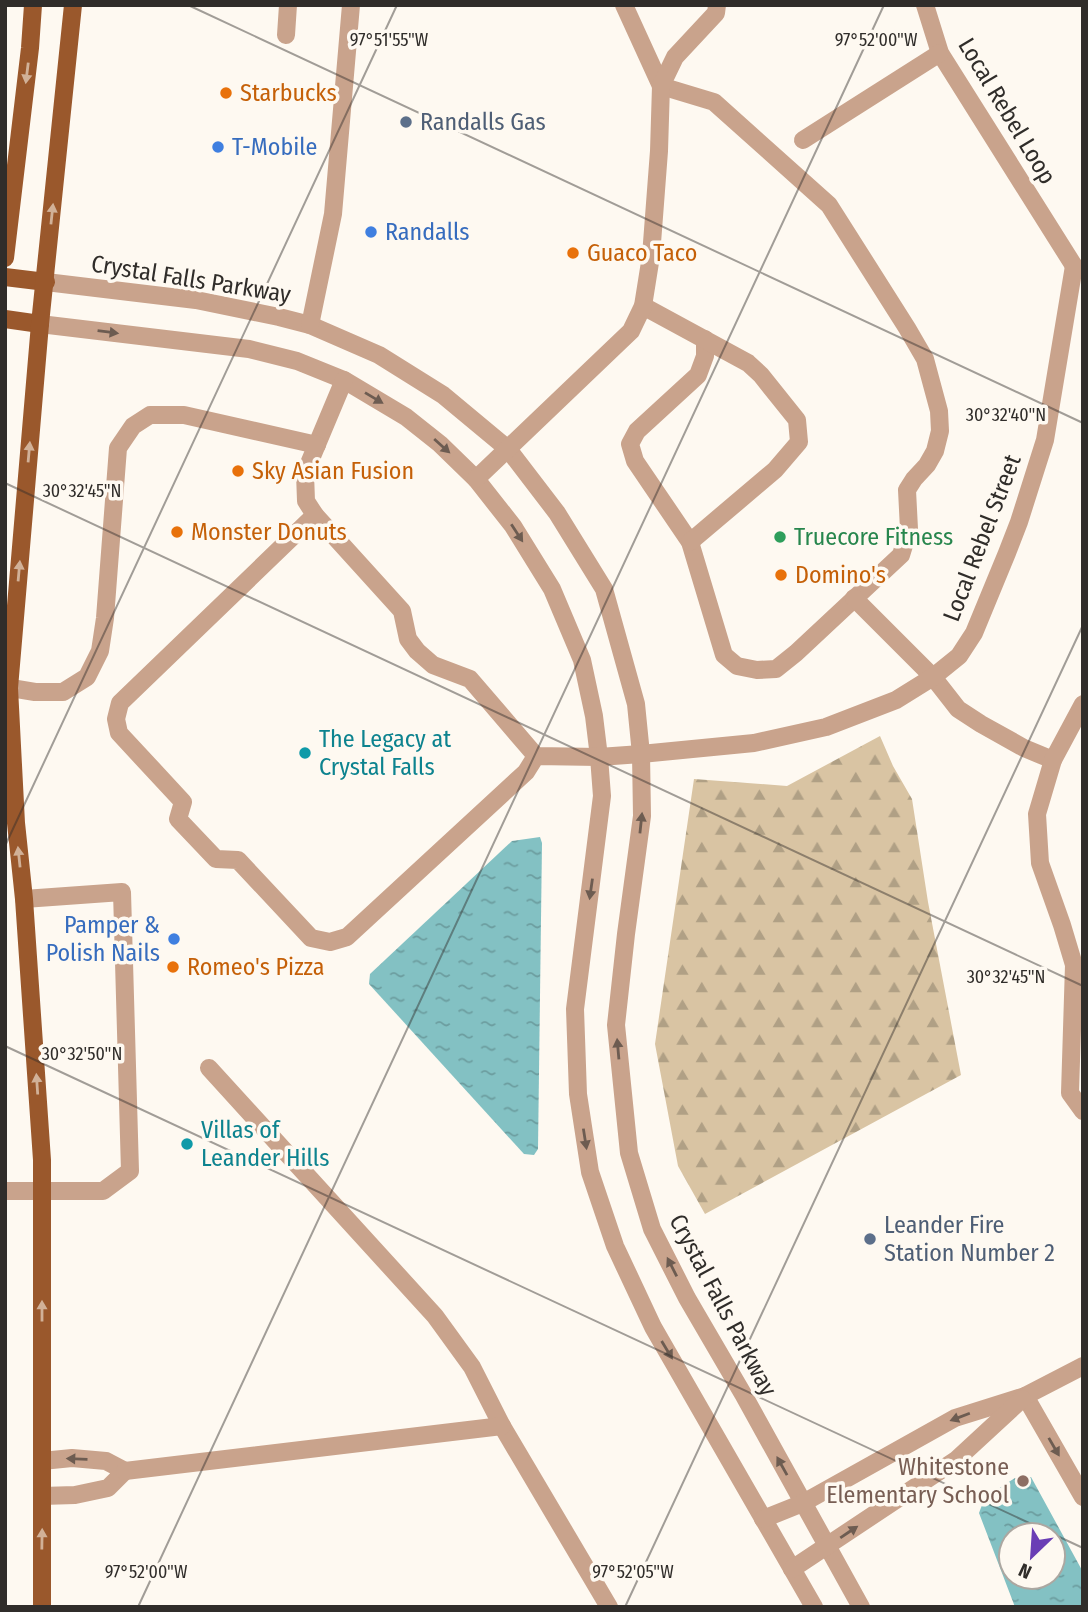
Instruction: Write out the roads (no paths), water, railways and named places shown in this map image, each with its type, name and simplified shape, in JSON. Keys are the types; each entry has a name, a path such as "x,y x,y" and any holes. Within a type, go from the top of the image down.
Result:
{"main road":[{"path":"5,258 33,5"},
{"path":"42,1607 42,1160 7,688 40,324 73,5"},
{"name":"Crystal Falls Parkway","path":"5,277 46,282"},
{"path":"5,319 40,324"}],"street":[{"path":"285,35 288,5"},
{"path":"310,326 333,214 351,5"},
{"path":"624,5 661,86 714,102 829,205 925,359 939,411 940,431 934,451 928,465 907,491 909,529 901,555 776,669 757,670 737,666 724,655 690,542 635,461 631,444 637,430 698,375 705,356 705,339"},
{"path":"475,479 631,331 643,306 651,256 661,86 675,57 716,13 717,5"},
{"name":"Local Rebel Loop","path":"925,5 940,53 1078,265"},
{"path":"803,139 940,53"},
{"name":"Local Rebel Street","path":"536,756 599,757 754,743 826,727 896,700 933,677 959,656 974,633 1019,522 1045,440 1078,265"},
{"name":"Crystal Falls Parkway","path":"46,282 196,300 279,317 310,326 379,355 443,395 508,449 557,513 604,589 636,704 641,754 642,816 617,1025 629,1153 652,1229 687,1298 861,1607"},
{"path":"643,306 748,363 797,419 799,442 775,470 690,542"},
{"path":"40,324 249,349 297,361 344,380 406,417 440,444 475,479 513,526 552,589 582,660 594,716 602,796 575,1009 579,1094 590,1172 615,1246 653,1327 814,1607"},
{"path":"315,516 120,703 116,719 119,733 183,802 178,819 216,859 238,860 311,938 330,942 347,937 526,772 536,756 470,679 433,665 417,651 408,639 402,611 315,516 306,501 305,473 344,380"},
{"path":"7,688 63,692 87,677 100,651 118,448 133,426 150,415 184,415 317,445"},
{"path":"854,598 933,677 958,709 1024,748 1053,760"},
{"path":"1083,704 1053,760 1037,814 1040,863 1074,965 1077,998 1070,1093 1083,1111"},
{"path":"5,1191 103,1191 130,1171 122,892 24,899"},
{"path":"209,1068 435,1316 472,1367 502,1426 609,1607"},
{"path":"763,1519 803,1503 955,1418 1025,1396 1083,1366"},
{"path":"1025,1396 1083,1497"},
{"path":"792,1569 956,1460 1025,1396"},
{"path":"42,1461 72,1458 106,1461 125,1471 502,1426"},
{"path":"42,1496 75,1495 108,1488 125,1471"}],"water":[{"path":"540,837 538,1149 534,1155 524,1154 369,984 370,974 512,841"},
{"path":"1031,1477 1055,1521 997,1521 997,1560 979,1513 985,1497 1015,1478"},
{"path":"1067,1543 1083,1572 1083,1607 1015,1607 1009,1591 1067,1591"}],"place":[{"name":"Starbucks","path":"226,93"},
{"name":"Randalls Gas","path":"406,122"},
{"name":"T-Mobile","path":"218,147"},
{"name":"Randalls","path":"371,232"},
{"name":"Guaco Taco","path":"573,253"},
{"name":"Sky Asian Fusion","path":"238,471"},
{"name":"Monster Donuts","path":"177,532"},
{"name":"Truecore Fitness","path":"780,537"},
{"name":"Domino's","path":"781,575"},
{"name":"The Legacy at Crystal Falls","path":"305,753"},
{"name":"Pamper & Polish Nails","path":"174,939"},
{"name":"Romeo's Pizza","path":"173,967"},
{"name":"Villas of Leander Hills","path":"187,1144"},
{"name":"Leander Fire Station Number 2","path":"870,1239"},
{"name":"Whitestone Elementary School","path":"1023,1481"}]}
